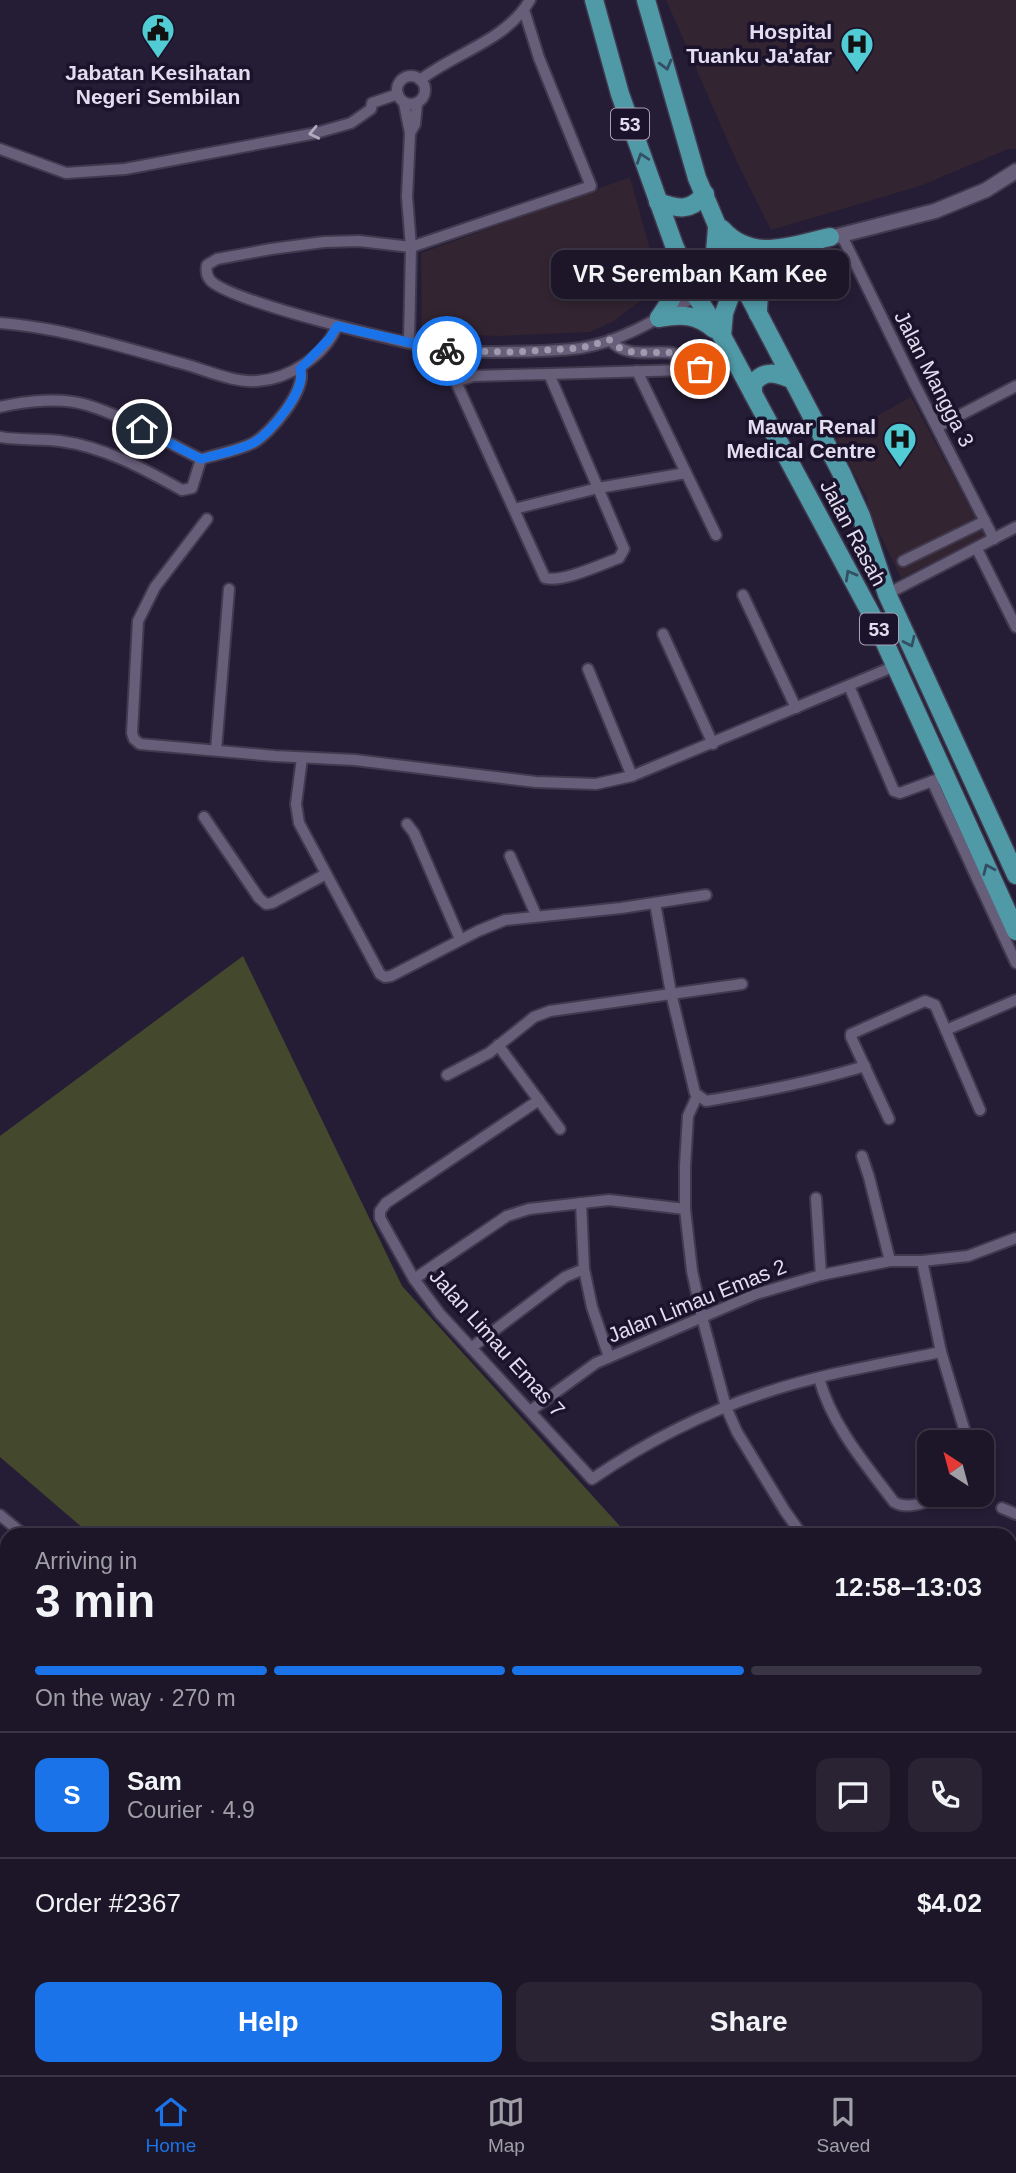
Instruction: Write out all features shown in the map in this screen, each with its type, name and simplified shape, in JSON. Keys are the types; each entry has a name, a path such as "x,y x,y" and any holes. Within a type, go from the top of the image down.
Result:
{"highway":[{"name":"Jalan Rasah","path":"594,0 620,94 674,245 696,296 722,336 876,623 939,778 1016,931"},
{"name":"Jalan Rasah","path":"646,0 697,178 738,275 842,474 861,516 887,594 1015,872"},
{"path":"658,202 677,209 685,208 693,205 705,194"},
{"path":"717,224 731,239 755,250 836,235"},
{"path":"696,296 715,252 717,224"},
{"path":"758,315 761,285 774,268 836,235"},
{"path":"659,318 673,298 680,276 674,245"},
{"path":"722,336 724,313 738,275"},
{"path":"659,318 691,315 703,320 722,336"},
{"path":"753,394 753,384 762,375 774,373 791,379"}],"street":[{"path":"419,80 512,24 527,5"},
{"path":"527,5 540,58 591,186 411,247 359,241 324,242 271,248 217,259 207,265 207,274 217,286 260,303 337,326 450,352 581,348 631,333 765,261 836,235 935,211 986,190 1016,171"},
{"path":"409,342 411,247 407,197 410,133 397,88 402,80 411,77 419,80 424,92 417,103 415,124 410,133"},
{"path":"0,149 66,173 125,169 316,133 351,123 371,109 372,103 401,98 417,103"},
{"name":"Jalan Mangga 3","path":"836,235 994,540"},
{"path":"0,323 32,326 248,381 268,380 300,369 329,339 337,326"},
{"path":"610,340 616,346 632,353 673,353 682,370"},
{"path":"432,348 456,382 541,572 545,578 552,580 619,558 624,549 549,374"},
{"path":"0,407 38,402 86,405 201,459 243,447 262,437 275,424 296,393 302,376 300,369"},
{"path":"456,382 473,376 718,369"},
{"path":"637,371 716,535"},
{"path":"937,427 1016,386"},
{"path":"0,437 58,440 95,449 124,459 182,490 192,488 201,459"},
{"path":"514,509 598,488 686,473"},
{"path":"207,519 155,587 138,621 132,733 134,739 141,744 355,760 536,782 596,784 632,776 895,666"},
{"path":"903,561 985,521"},
{"path":"887,594 1016,527"},
{"path":"977,549 1016,627"},
{"path":"216,750 229,589"},
{"path":"743,595 796,708"},
{"path":"663,634 713,744"},
{"path":"588,669 632,776"},
{"path":"849,686 894,791 900,793 939,778 1016,963"},
{"path":"302,758 296,812 304,835 380,974 385,977 460,939 505,920 621,908 706,895"},
{"path":"204,817 259,898 266,904 326,874"},
{"path":"407,824 414,833 460,939"},
{"path":"510,856 536,915"},
{"path":"655,903 671,993 697,1096 688,1116 685,1209 692,1271 702,1317 726,1407 753,1460 797,1528"},
{"path":"447,1075 489,1053 534,1017 550,1011 742,984"},
{"path":"946,1030 1016,1000"},
{"path":"889,1119 851,1037 854,1031 925,1001 934,1005 981,1110"},
{"path":"498,1045 560,1129"},
{"path":"697,1096 706,1101 765,1091 828,1078 865,1066"},
{"name":"Jalan Limau Emas 7","path":"539,1100 386,1203 380,1210 380,1218 414,1279 471,1348 592,1479 642,1446 726,1407"},
{"path":"862,1156 890,1261"},
{"path":"816,1198 821,1275"},
{"path":"414,1279 508,1216 529,1209 609,1200 685,1209"},
{"path":"581,1203 584,1269 609,1357"},
{"name":"Jalan Limau Emas 2","path":"530,1411 584,1371 609,1357 765,1290 890,1261 968,1256 1016,1238"},
{"path":"922,1261 941,1352 964,1430"},
{"path":"471,1348 571,1273 584,1269"},
{"path":"726,1407 766,1392 819,1378 941,1352"},
{"path":"819,1378 828,1402 864,1463 894,1502 908,1506 917,1503"},
{"path":"1002,1508 1016,1514"}],"shaded area":[{"name":"Hospital Tuanku Ja'afar","path":"666,0 1016,0 1016,149 1008,149 920,186 771,230 736,160"},
{"path":"630,177 660,286 614,321 590,332 499,336 422,333 421,253"},
{"name":"Mawar Renal Medical Centre","path":"911,397 985,536 901,578 869,512 867,498 836,439"}],"green space":[{"path":"243,956 402,1286 622,1528 83,1528 0,1457 0,1136"}],"way so far":[{"path":"447,351 514,352 581,348 610,340 616,346 632,353 670,352 679,360 682,370 700,369"}],"place":[{"name":"Jabatan Kesihatan Negeri Sembilan","path":"158,60"},
{"name":"Hospital Tuanku Ja'afar","path":"857,74"},
{"name":"VR Seremban Kam Kee","path":"700,369"},
{"name":"Mawar Renal Medical Centre","path":"900,469"}],"route":[{"path":"142,429 201,459 253,443 275,424 296,393 302,376 300,369 329,339 337,326 447,351"}]}
